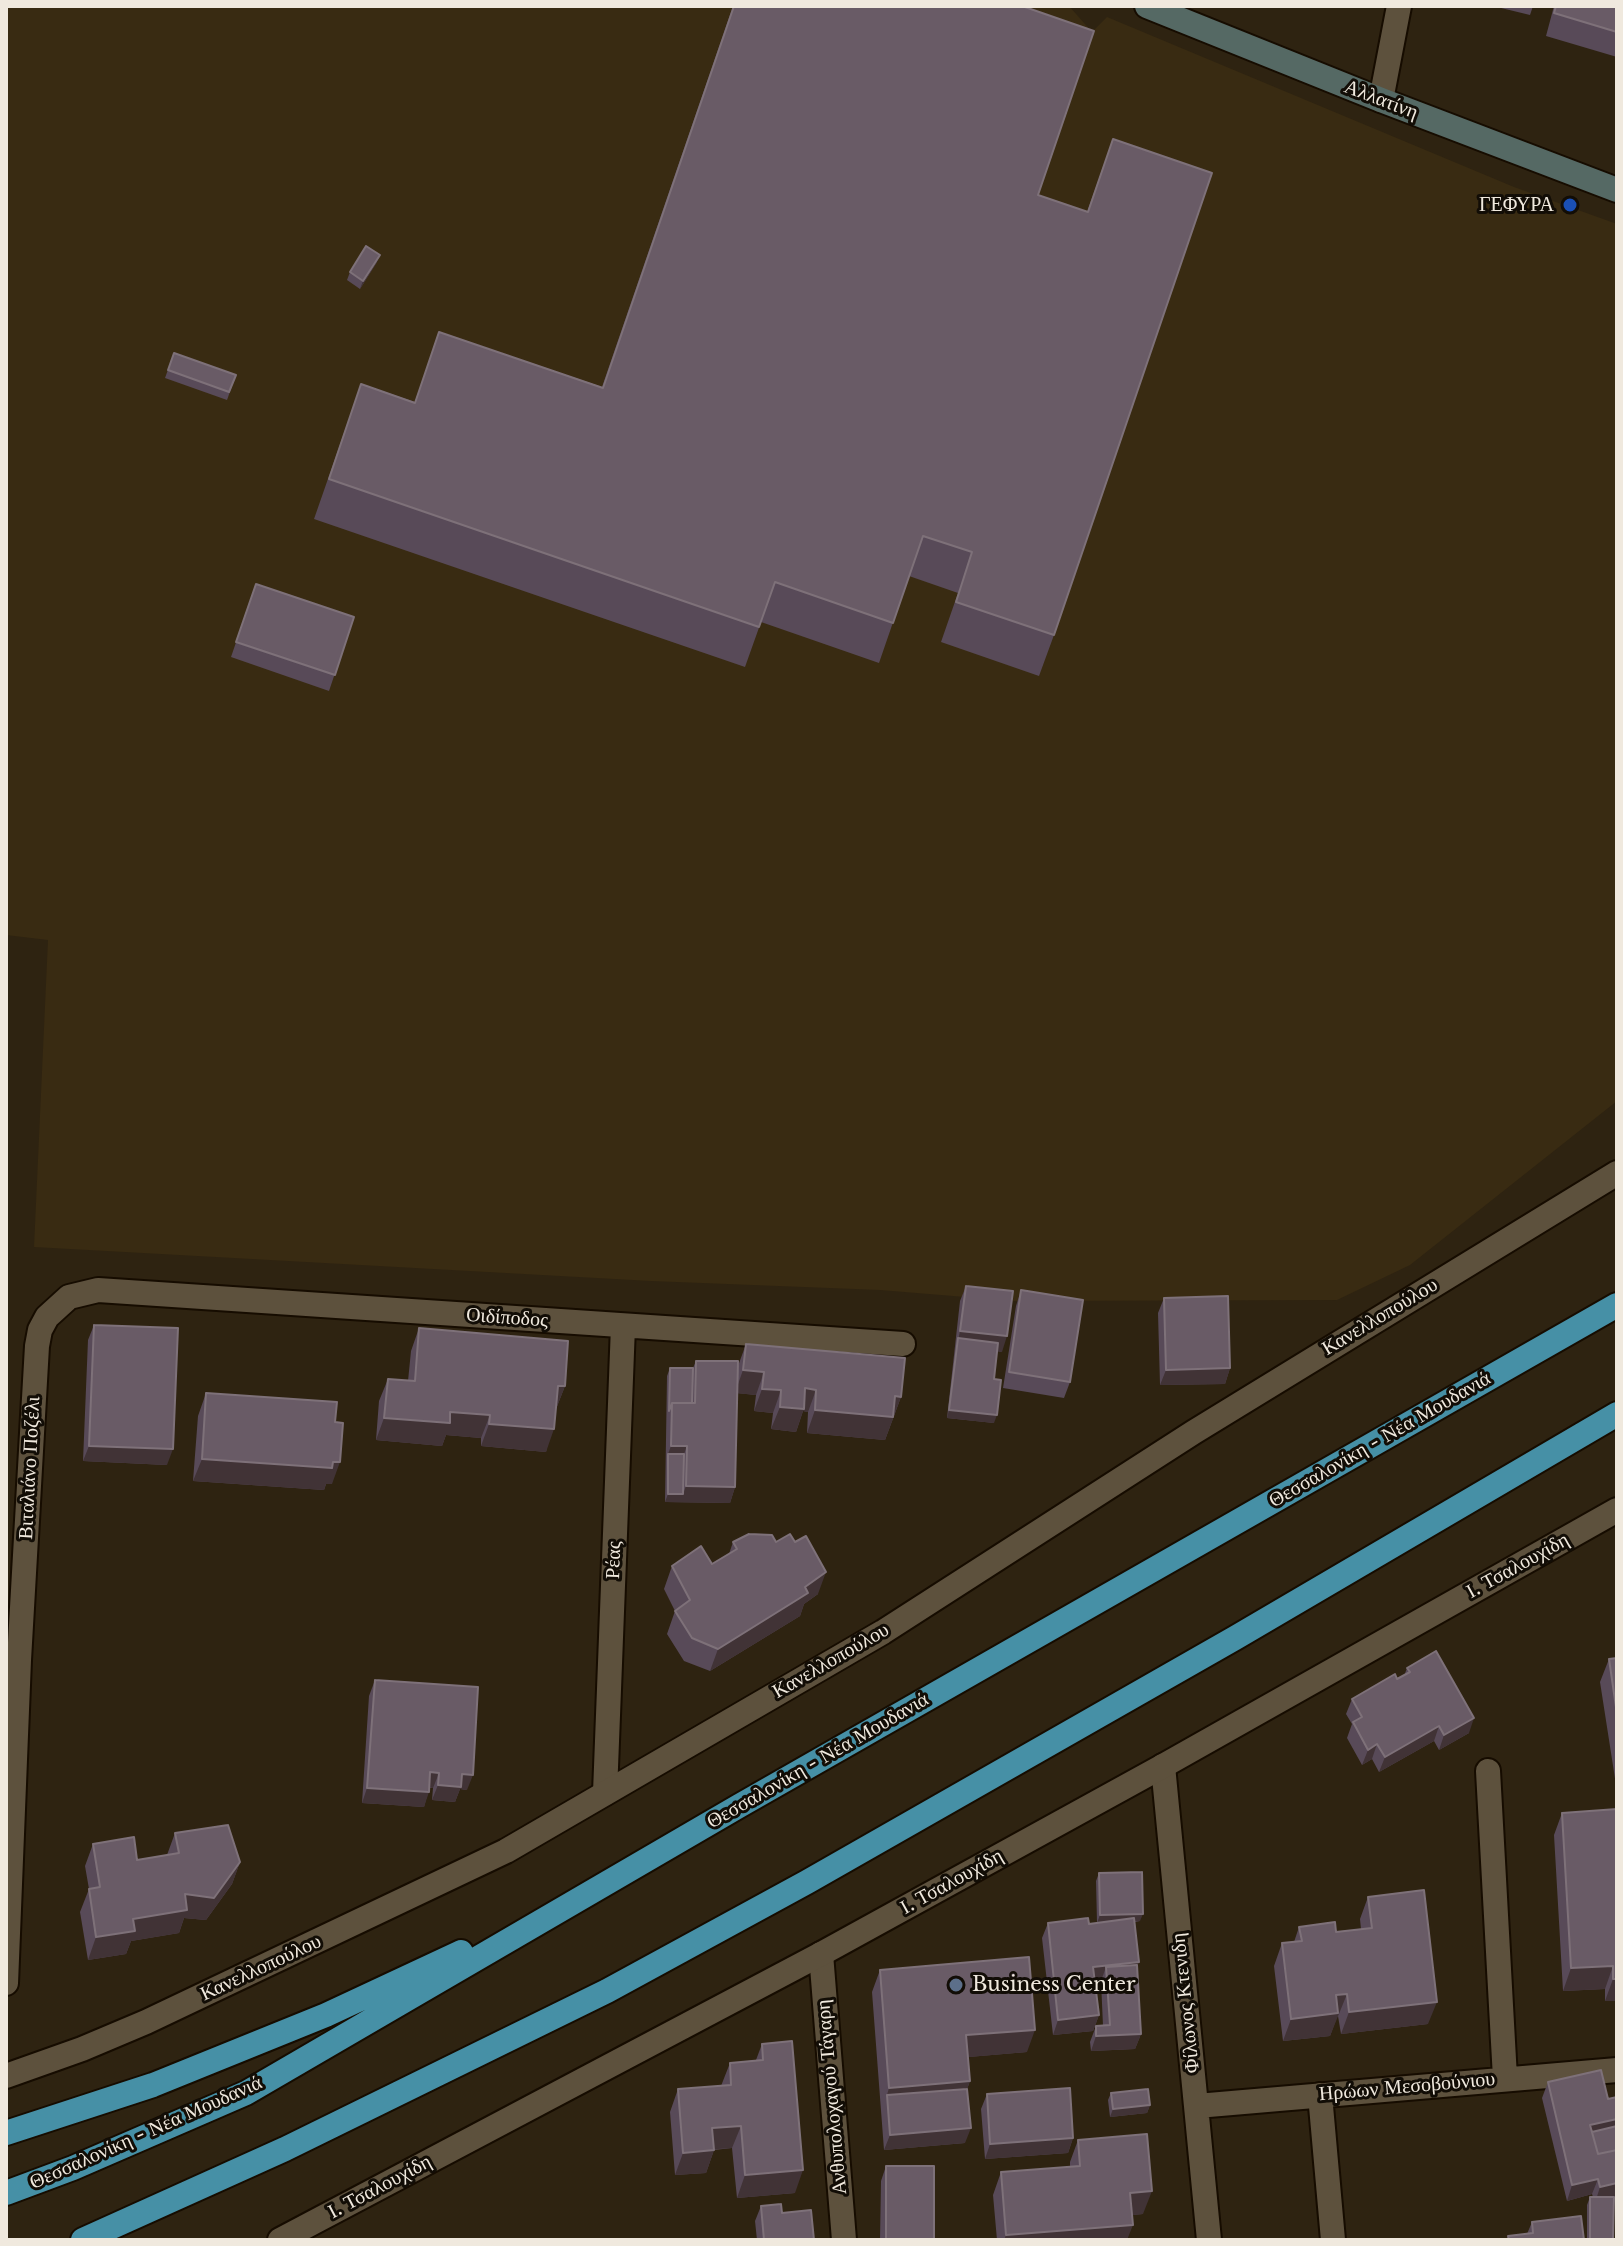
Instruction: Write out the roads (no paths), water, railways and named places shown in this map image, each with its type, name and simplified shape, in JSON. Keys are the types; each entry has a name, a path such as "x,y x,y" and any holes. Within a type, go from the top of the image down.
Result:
{"highway":[{"name":"Θεσσαλονίκη - Νέα Μουδανιά","path":"6,2193 73,2168 246,2093 1617,1305"},
{"path":"83,2240 299,2143 607,1991 807,1882 1221,1646 1617,1414"},
{"path":"6,2133 153,2085 326,2015 611,1881"}],"main road":[{"name":"Αλλατίνη","path":"1147,6 1617,190"}],"street":[{"path":"1381,100 1399,6"},
{"name":"Κανελλοπούλου","path":"6,2076 146,2022 506,1851 883,1632 1194,1432 1617,1173"},
{"name":"Βιταλιάνο Ποζέλι","path":"6,1983 13,1660 40,1330 47,1317 69,1297 98,1290 111,1292"},
{"name":"Οιδίποδος","path":"111,1292 903,1344"},
{"name":"Ρέας","path":"605,1793 623,1326"},
{"name":"Ι. Τσαλουχίδη","path":"280,2240 821,1954 1163,1766 1617,1510"},
{"name":"Φίλωνος Κτενιδη","path":"1163,1766 1209,2240"},
{"path":"1488,1771 1505,2078"},
{"name":"Ανθυπολοχαγού Τάγαρη","path":"821,1954 844,2240"},
{"name":"Ηρώων Μεσοβούνιου","path":"1197,2106 1617,2070"},
{"path":"1320,2095 1333,2240"}],"place":[{"name":"ΓΕΦΥΡΑ","path":"1570,205"},
{"name":"Business Center","path":"956,1985"}]}
